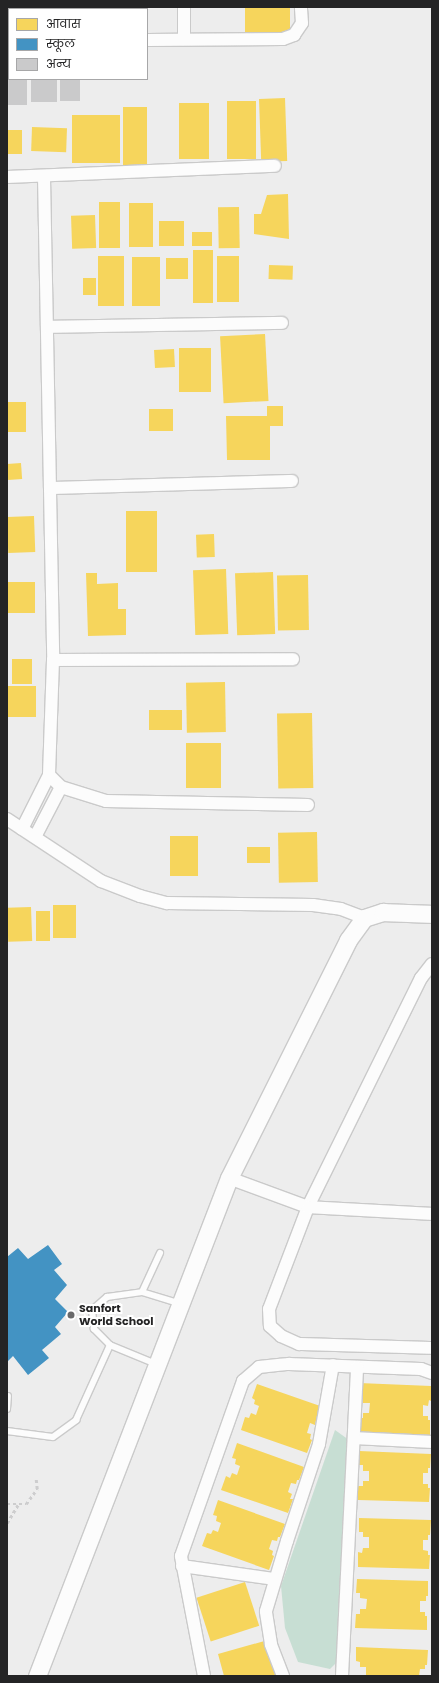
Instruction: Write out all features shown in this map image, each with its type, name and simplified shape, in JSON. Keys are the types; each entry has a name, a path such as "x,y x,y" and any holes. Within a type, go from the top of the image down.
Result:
{"street":[{"path":"184,7 184,39"},
{"path":"148,40 283,40 294,35 302,23 301,7"},
{"path":"7,177 44,177 275,166"},
{"path":"22,828 49,775 53,660 44,177"},
{"path":"47,327 282,323"},
{"path":"50,488 292,481"},
{"path":"53,660 293,659"},
{"path":"49,775 61,787 106,801 308,805"},
{"path":"35,837 61,787"},
{"path":"7,819 101,881 146,898 166,903 313,905 341,909 364,918"},
{"path":"37,1676 229,1178 348,940 364,918 383,912 432,914"},
{"path":"432,964 421,978 308,1208 269,1309 270,1326 281,1336 299,1344 432,1348"},
{"path":"229,1178 308,1208 432,1214"},
{"path":"204,1676 181,1556 243,1381 259,1367 288,1364 421,1369 432,1373"},
{"path":"283,1676 271,1644 266,1611 319,1444 333,1366"},
{"path":"342,1676 357,1366"},
{"path":"354,1438 432,1442"},
{"path":"182,1566 275,1579"}],"lane":[{"path":"142,1292 160,1253"},
{"path":"157,1364 110,1345 94,1329 92,1310 107,1297 142,1292 181,1304"},
{"path":"7,1431 53,1437 76,1420 110,1345"},
{"path":"7,1409 8,1396"}],"path":[{"path":"7,1504 26,1504 37,1489 36,1479"},
{"path":"7,1523 18,1505"}],"green space":[{"path":"335,1430 349,1440 339,1660 330,1669 298,1662 285,1628 281,1586"}],"building: आवास":[{"path":"245,7 290,7 290,34 245,34"},
{"path":"285,98 287,161 261,162 259,99"},
{"path":"227,101 256,101 256,159 227,159"},
{"path":"179,103 209,103 209,159 179,159"},
{"path":"123,107 147,107 147,165 123,165"},
{"path":"72,115 120,115 120,163 72,163"},
{"path":"32,127 67,128 66,152 31,151"},
{"path":"7,130 22,130 22,154 7,154"},
{"path":"288,194 289,239 254,234 254,214 261,214 267,195"},
{"path":"99,202 120,202 120,248 99,248"},
{"path":"129,203 153,203 153,247 129,247"},
{"path":"218,207 239,207 240,248 219,248"},
{"path":"95,215 96,248 72,249 71,216"},
{"path":"159,221 184,221 184,246 159,246"},
{"path":"192,232 212,232 212,246 192,246"},
{"path":"193,250 213,250 213,303 193,303"},
{"path":"98,256 124,256 124,306 98,306"},
{"path":"217,256 239,256 239,302 217,302"},
{"path":"132,257 160,257 160,306 132,306"},
{"path":"166,258 188,258 188,279 166,279"},
{"path":"269,265 293,266 292,280 269,279"},
{"path":"83,278 96,278 96,295 83,295"},
{"path":"265,334 269,401 224,403 220,336"},
{"path":"179,348 211,348 211,392 179,392"},
{"path":"174,349 175,367 155,368 154,350"},
{"path":"7,402 26,402 26,432 7,432"},
{"path":"267,406 283,406 283,426 270,426 270,460 227,460 226,416 267,416"},
{"path":"149,409 173,409 173,431 149,431"},
{"path":"21,463 22,479 8,480 7,464"},
{"path":"126,511 157,511 157,572 126,572"},
{"path":"34,516 35,552 8,553 7,517"},
{"path":"214,534 215,557 197,558 196,535"},
{"path":"226,569 228,634 195,635 193,570"},
{"path":"273,572 275,634 237,635 235,573"},
{"path":"86,573 97,573 97,584 118,583 118,609 126,609 126,635 88,636"},
{"path":"308,575 309,630 278,631 277,576"},
{"path":"7,582 35,582 35,613 7,613"},
{"path":"12,659 32,659 32,684 12,684"},
{"path":"225,682 226,732 187,733 186,683"},
{"path":"7,686 36,686 36,717 7,717"},
{"path":"149,710 182,710 182,730 149,730"},
{"path":"312,713 313,788 278,789 277,714"},
{"path":"186,743 221,743 221,788 186,788"},
{"path":"317,832 318,882 279,883 278,833"},
{"path":"170,836 198,836 198,876 170,876"},
{"path":"247,847 270,847 270,863 247,863"},
{"path":"53,905 76,905 76,938 53,938"},
{"path":"31,907 32,941 8,942 7,908"},
{"path":"36,911 50,911 50,941 36,941"},
{"path":"359,1383 431,1386 431,1401 429,1400 428,1406 423,1405 423,1416 428,1416 428,1420 430,1420 430,1435 358,1433 358,1418 363,1418 363,1413 369,1413 370,1403 363,1403 363,1397 359,1397"},
{"path":"257,1384 323,1407 319,1421 316,1420 315,1425 310,1423 307,1433 311,1434 310,1439 312,1440 307,1453 241,1430 245,1417 249,1418 251,1413 256,1415 259,1406 254,1404 255,1400 252,1398"},
{"path":"237,1443 304,1467 296,1484 291,1483 288,1492 292,1494 290,1499 293,1499 288,1513 221,1490 226,1476 230,1478 232,1473 237,1475 240,1466 235,1464 236,1459 232,1458"},
{"path":"359,1451 431,1454 428,1473 423,1473 423,1484 428,1484 428,1488 430,1488 429,1502 358,1500 358,1486 363,1486 363,1481 369,1481 369,1471 363,1471 363,1465 359,1465"},
{"path":"218,1500 285,1524 277,1541 272,1540 269,1549 273,1551 272,1555 274,1556 269,1570 202,1546 207,1533 211,1534 213,1530 218,1532 221,1523 216,1521 217,1516 213,1515"},
{"path":"359,1518 431,1520 430,1535 428,1535 428,1540 423,1540 423,1550 428,1551 428,1555 430,1555 429,1569 358,1567 358,1552 362,1553 363,1548 369,1548 369,1537 363,1537 363,1532 359,1532"},
{"path":"357,1579 428,1581 428,1596 426,1596 426,1601 420,1601 420,1612 425,1612 425,1616 427,1616 427,1630 355,1628 356,1614 360,1614 360,1609 366,1609 367,1599 360,1598 360,1593 356,1593"},
{"path":"245,1582 259,1626 211,1642 196,1598"},
{"path":"268,1640 279,1676 224,1676 218,1654"},
{"path":"356,1647 428,1650 427,1665 425,1665 425,1669 420,1669 419,1676 366,1676 366,1667 360,1667 360,1662 356,1661"}],"building: स्कूल":[{"path":"48,1245 62,1264 54,1270 67,1285 55,1299 68,1312 55,1327 61,1334 42,1350 49,1358 28,1375 13,1356 7,1362 7,1257 18,1248 28,1259"}],"building: अन्य":[{"path":"7,74 8,80 27,80 27,105 7,105"},
{"path":"31,80 57,80 57,102 31,102"},
{"path":"60,80 80,80 80,101 60,101"}],"place":[{"name":"Sanfort World School","path":"71,1315"}]}
